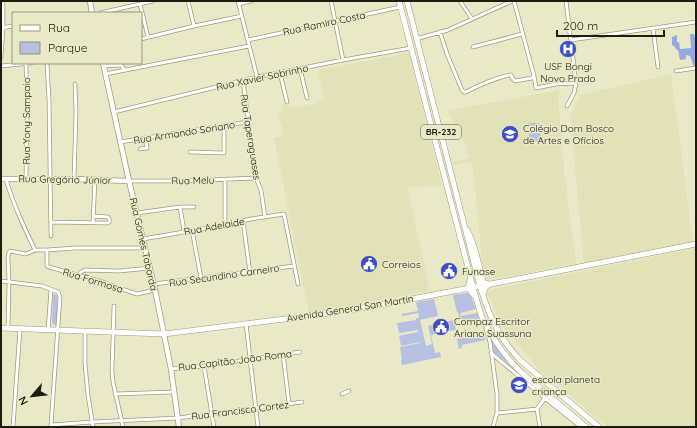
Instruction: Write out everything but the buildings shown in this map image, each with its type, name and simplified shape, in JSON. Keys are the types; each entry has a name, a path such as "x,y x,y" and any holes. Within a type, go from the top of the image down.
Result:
{"main road":[{"path":"90,1 92,12"},
{"name":"BR-232","path":"399,1 470,278 470,287 490,336 495,340 512,364 586,427"},
{"name":"BR-232","path":"408,4 464,226 489,315 511,351 599,427"},
{"name":"Rua Gomes Taborda","path":"103,65 154,284 164,334 179,427"},
{"name":"Rua Gregório Júnior","path":"3,179 95,179 129,181"},
{"path":"454,216 470,234 481,283"},
{"name":"Avenida General San Martin","path":"1,328 164,334 368,307 470,287 481,283 489,284 696,244"},
{"path":"483,296 485,288 489,284"},
{"path":"481,314 488,324 499,333"},
{"path":"490,336 494,332 499,333"}],"street":[{"path":"1,56 3,1"},
{"path":"104,12 153,1"},
{"path":"188,1 194,26"},
{"path":"252,1 238,2 257,77"},
{"path":"331,1 343,60"},
{"path":"408,4 412,1"},
{"path":"460,1 472,19"},
{"path":"501,1 502,6"},
{"path":"416,39 448,30 513,1 536,88 556,84 576,83"},
{"path":"566,1 576,83 574,93 567,106"},
{"path":"140,4 142,12"},
{"name":"Rua Ramiro Costa","path":"248,40 401,7"},
{"path":"142,12 148,37"},
{"path":"142,39 242,16"},
{"path":"571,40 696,22"},
{"path":"2,28 12,26"},
{"path":"652,28 658,67"},
{"path":"440,32 447,54 463,91 466,92 486,82 509,75 511,75 515,81 532,78 534,76"},
{"path":"473,47 522,34"},
{"path":"105,74 249,46"},
{"name":"Rua Xavier Sobrinho","path":"114,112 243,80 411,48"},
{"path":"1,66 26,64"},
{"name":"Rua Yony Sampaio","path":"26,64 26,179"},
{"path":"47,64 52,236"},
{"path":"103,65 120,65 124,70"},
{"path":"300,68 307,98"},
{"path":"676,71 696,68"},
{"path":"280,73 287,102"},
{"name":"Rua Taperaguases","path":"243,80 256,178 261,190 265,217"},
{"path":"74,179 76,112 75,84"},
{"name":"Rua Armando Soriano","path":"120,142 248,122"},
{"path":"190,152 224,153 224,125"},
{"path":"140,149 147,148 146,138"},
{"name":"Rua Melu","path":"129,181 225,180 256,178"},
{"path":"3,179 35,250"},
{"path":"93,222 95,179"},
{"path":"225,180 225,225"},
{"path":"180,207 184,231"},
{"path":"137,213 180,207 194,207"},
{"name":"Rua Adelaide","path":"143,239 283,214 285,215 294,266"},
{"path":"51,222 108,223 110,221 108,217 93,216"},
{"path":"242,221 250,272"},
{"path":"192,230 201,278"},
{"path":"8,328 8,257 9,252 12,250 26,254 35,250 75,248 145,248"},
{"name":"Rua Formosa","path":"47,250 48,267 106,283 137,294 155,290"},
{"path":"294,266 298,284"},
{"name":"Rua Secundino Carneiro","path":"154,284 294,266"},
{"path":"78,276 85,270 119,271 150,268"},
{"path":"1,281 42,286 58,292 60,297 51,426"},
{"path":"48,330 51,290"},
{"path":"114,306 112,370 122,427"},
{"path":"246,324 258,427"},
{"path":"13,427 20,329"},
{"path":"85,331 85,364 93,427"},
{"path":"490,336 497,394 496,413 493,427"},
{"name":"Rua Capitão João Roma","path":"170,369 204,366 300,352"},
{"path":"491,352 580,427"},
{"path":"283,354 288,403"},
{"path":"493,366 496,362 502,362"},
{"path":"204,366 214,427"},
{"path":"342,394 349,391"},
{"path":"115,394 173,392"},
{"path":"540,427 537,409 545,398"},
{"name":"Rua Francisco Cortez","path":"51,426 92,422 178,418 302,402"},
{"path":"496,413 537,409"}],"shaded area":[{"path":"690,34 694,34 696,38 696,67 694,67 690,56 686,55 686,59 680,60 678,50 672,45 672,37 677,35 677,42 679,42 680,49 691,48"},
{"path":"409,53 442,186 407,187 430,291 309,314 274,138 284,136 278,113 283,112 282,105 288,104 289,108 318,103 318,101 324,99 318,70"},
{"path":"671,74 693,242 584,263 570,116 581,95"},
{"path":"561,90 558,95 564,169 576,264 486,280 480,263 482,262 472,162 454,165 453,162 469,158 466,146 448,112 449,110"},
{"path":"696,248 696,427 607,427 541,371 502,326 487,293 489,290"}],"green space":[{"path":"528,123 539,123 541,141 530,142"},
{"path":"54,294 57,296 56,325 52,323"},
{"path":"470,294 476,309 460,313 461,316 478,313 481,320 461,324 453,295"},
{"path":"434,299 438,316 420,320 426,346 432,344 428,326 437,324 437,326 454,320 456,331 454,330 431,335 435,353 440,352 441,357 402,365 400,347 420,342 401,346 399,336 418,332 418,330 399,333 397,323 416,320 416,318 419,318 418,313 402,316 402,314 418,311 416,302"},
{"path":"484,334 485,340 462,345 462,348 459,349 457,339"},
{"path":"491,339 506,359 517,370 493,352"}],"place":[{"name":"USF Bongi Novo Prado","path":"568,49"},
{"name":"Colégio Dom Bosco de Artes e Ofícios","path":"510,134"},
{"name":"Correios","path":"369,264"},
{"name":"Funase","path":"449,271"},
{"name":"Compaz Escritor Ariano Suassuna","path":"441,327"},
{"name":"escola planeta criança","path":"519,385"}]}
